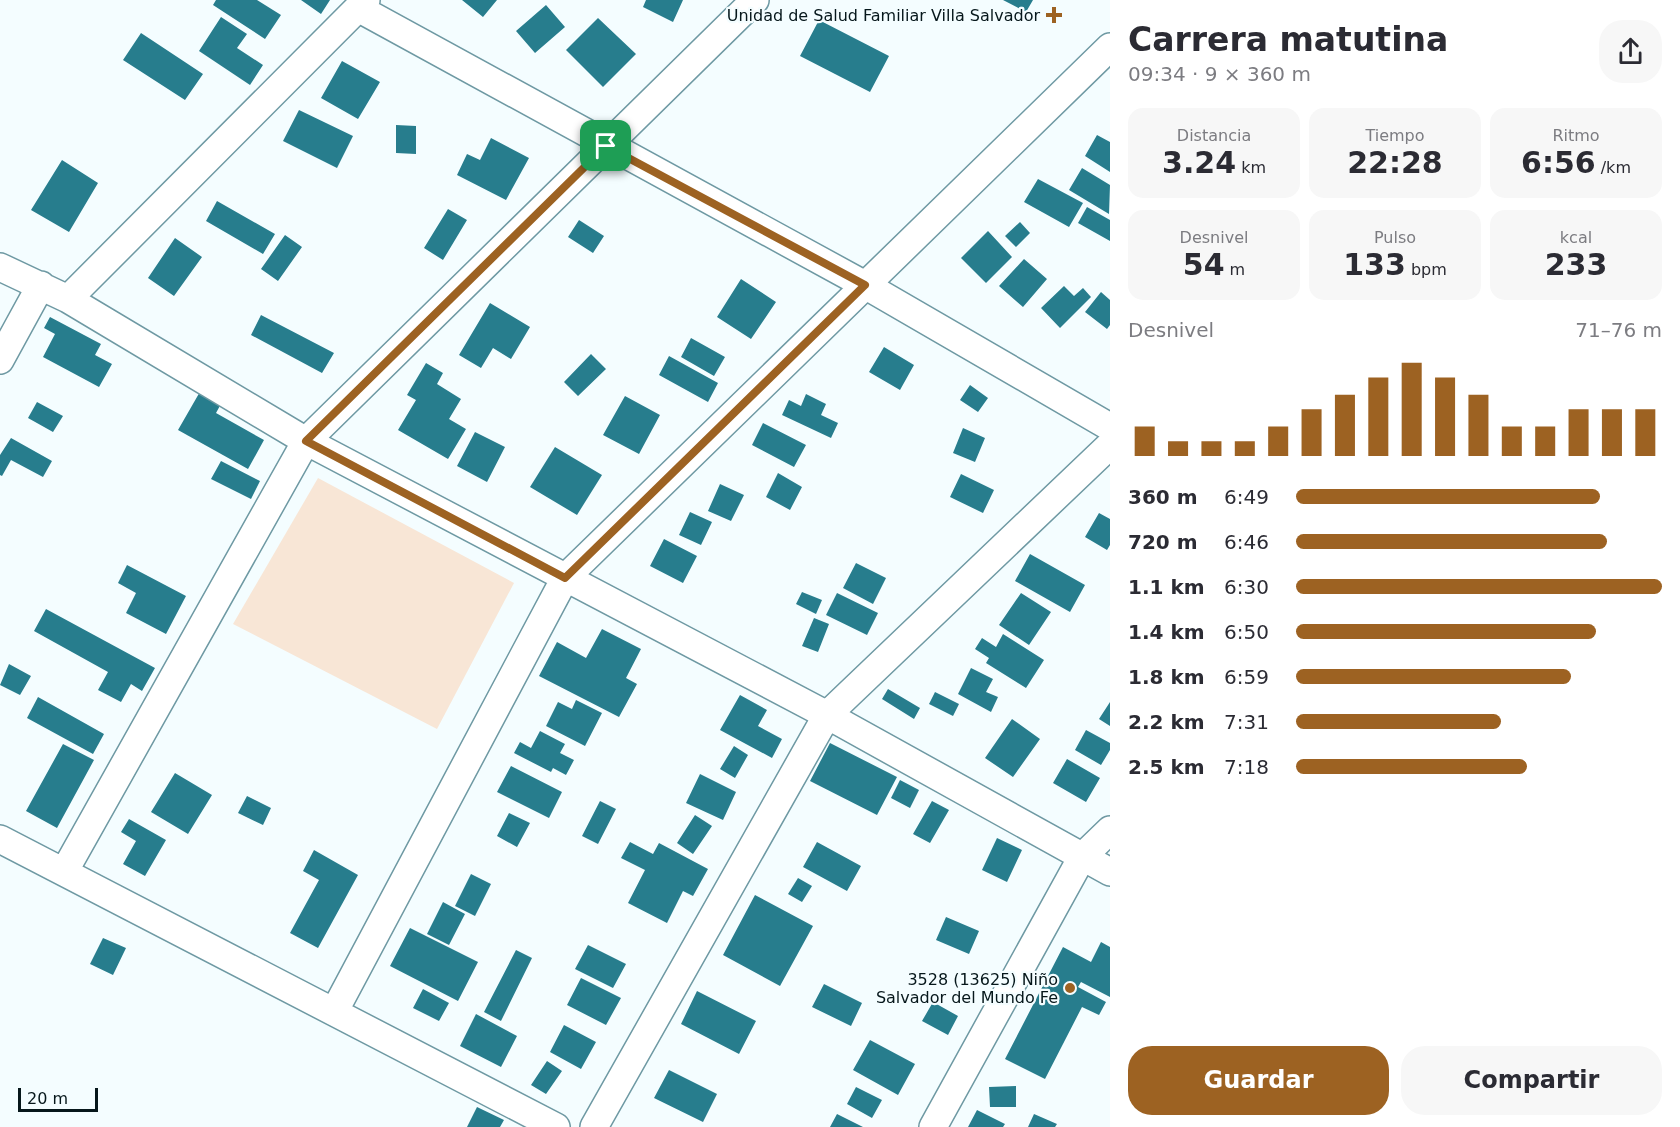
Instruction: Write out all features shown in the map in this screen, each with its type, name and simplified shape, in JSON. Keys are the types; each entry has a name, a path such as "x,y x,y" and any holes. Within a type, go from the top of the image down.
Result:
{"street":[{"path":"64,872 306,441 754,0"},
{"path":"68,299 362,4 606,146 865,285 1110,426"},
{"path":"334,1012 565,578 1110,47"},
{"path":"0,267 68,299 306,441 827,715 1110,872"},
{"path":"0,360 41,285"},
{"path":"594,1127 827,715 1110,445"},
{"path":"933,1127 1082,857 1110,830"},
{"path":"0,839 556,1127"}],"shaded area":[{"path":"318,478 514,583 437,729 233,624"}],"building":[{"path":"216,0 257,0 281,15 265,39 213,5"},
{"path":"301,0 330,0 321,14"},
{"path":"462,0 497,0 483,17"},
{"path":"646,0 683,0 673,22 643,7"},
{"path":"1003,0 1033,0 1026,12"},
{"path":"546,5 565,27 535,53 516,31"},
{"path":"221,17 247,34 237,48 263,65 250,85 199,51"},
{"path":"598,18 636,54 603,87 566,50"},
{"path":"819,20 889,56 870,92 800,56"},
{"path":"141,33 203,74 185,100 123,60"},
{"path":"342,61 380,82 358,119 321,98"},
{"path":"299,110 353,136 337,168 283,141"},
{"path":"396,125 416,126 416,154 396,153"},
{"path":"1097,135 1110,142 1110,172 1085,156"},
{"path":"491,138 529,158 506,200 457,175 467,154 480,160"},
{"path":"62,160 98,183 69,232 31,210"},
{"path":"1082,168 1110,185 1109,214 1069,190"},
{"path":"1038,179 1083,203 1069,227 1024,202"},
{"path":"217,201 275,234 263,254 206,221"},
{"path":"1087,207 1110,220 1110,241 1078,223"},
{"path":"448,209 467,220 443,260 424,248"},
{"path":"579,220 604,236 593,253 568,237"},
{"path":"1020,222 1030,233 1016,247 1005,236"},
{"path":"988,231 1012,257 986,283 961,258"},
{"path":"285,235 302,247 278,281 261,269"},
{"path":"175,238 202,257 174,296 148,278"},
{"path":"1024,259 1047,279 1023,307 999,286"},
{"path":"741,279 776,302 751,339 717,317"},
{"path":"1064,286 1074,296 1083,288 1091,297 1060,328 1041,308"},
{"path":"1101,292 1110,300 1110,325 1107,329 1085,312"},
{"path":"490,303 530,327 511,359 493,348 481,368 459,355"},
{"path":"261,315 334,353 322,373 251,335"},
{"path":"50,317 101,344 95,355 112,364 99,387 43,357 55,334 44,328"},
{"path":"691,338 725,357 714,376 681,357"},
{"path":"884,347 914,365 900,390 869,372"},
{"path":"591,354 606,369 578,396 564,382"},
{"path":"669,356 718,383 708,402 659,375"},
{"path":"426,363 443,373 437,384 461,399 449,419 466,429 448,459 398,430 416,400 407,395"},
{"path":"970,385 988,398 978,412 960,400"},
{"path":"201,390 222,402 216,413 264,440 248,469 178,430"},
{"path":"806,394 826,404 821,415 838,423 831,438 782,415 789,400 801,406"},
{"path":"625,396 660,415 639,454 603,435"},
{"path":"37,402 63,416 53,432 28,418"},
{"path":"763,423 806,445 794,467 752,445"},
{"path":"963,428 985,438 975,462 953,453"},
{"path":"475,432 505,447 487,482 457,466"},
{"path":"11,438 52,461 43,477 11,460 2,476 0,475 0,455"},
{"path":"555,447 602,475 577,515 530,487"},
{"path":"221,461 260,481 251,499 211,479"},
{"path":"778,473 802,487 790,510 766,497"},
{"path":"961,474 994,490 983,513 950,497"},
{"path":"720,484 744,495 731,521 708,511"},
{"path":"690,512 712,522 701,545 679,535"},
{"path":"1099,513 1110,519 1110,545 1107,550 1085,537"},
{"path":"664,539 697,556 683,583 650,566"},
{"path":"1030,554 1085,585 1070,612 1015,581"},
{"path":"856,563 886,578 873,604 843,588"},
{"path":"127,565 186,596 166,634 126,613 136,593 118,583"},
{"path":"802,592 822,600 816,614 796,604"},
{"path":"837,593 878,613 867,635 826,615"},
{"path":"1021,593 1051,612 1029,645 999,625"},
{"path":"46,609 155,668 142,691 131,684 121,702 98,690 108,672 34,631"},
{"path":"814,618 829,624 818,652 802,646"},
{"path":"602,629 641,649 626,678 637,684 619,717 539,676 557,642 586,658"},
{"path":"1003,634 1044,660 1026,688 986,663 989,658 975,649 982,638 996,647"},
{"path":"9,664 31,676 20,695 0,685"},
{"path":"971,668 993,679 986,692 998,697 991,712 958,694"},
{"path":"888,689 920,708 914,719 882,699"},
{"path":"935,692 959,704 953,716 929,704"},
{"path":"740,695 767,710 758,726 782,739 772,758 720,730"},
{"path":"38,697 104,734 93,754 27,718"},
{"path":"576,700 602,713 585,746 546,726 558,702 572,709"},
{"path":"1110,702 1110,726 1099,719"},
{"path":"1012,719 1040,739 1013,777 985,758"},
{"path":"1086,730 1110,743 1110,750 1101,765 1075,750"},
{"path":"540,731 565,744 560,753 574,760 566,775 553,768 551,772 514,753 520,742 531,748"},
{"path":"830,743 897,777 877,815 810,781"},
{"path":"63,744 94,760 57,828 26,811"},
{"path":"734,746 748,755 735,778 720,769"},
{"path":"1067,759 1100,778 1086,802 1053,783"},
{"path":"511,766 562,792 549,818 497,792"},
{"path":"175,773 212,795 188,834 151,812"},
{"path":"700,774 736,792 723,820 686,803"},
{"path":"900,780 919,790 910,808 891,798"},
{"path":"247,796 271,808 263,825 238,813"},
{"path":"600,801 616,809 598,844 582,836"},
{"path":"932,801 949,810 930,843 913,834"},
{"path":"509,813 530,823 517,847 497,836"},
{"path":"695,815 712,826 693,854 677,843"},
{"path":"129,819 166,840 145,876 123,864 136,841 121,832"},
{"path":"997,838 1022,850 1007,882 982,870"},
{"path":"630,842 653,854 659,843 708,869 693,896 683,891 667,923 628,903 645,870 621,858"},
{"path":"817,842 861,866 847,891 803,867"},
{"path":"314,850 358,875 318,948 290,933 319,880 303,871"},
{"path":"471,874 491,884 475,916 455,906"},
{"path":"798,878 812,886 802,902 788,894"},
{"path":"755,895 813,926 780,986 723,955"},
{"path":"443,902 465,914 449,945 427,934"},
{"path":"946,917 979,931 969,954 936,940"},
{"path":"410,928 478,962 458,1001 390,966"},
{"path":"103,938 126,948 113,975 90,964"},
{"path":"1101,942 1110,947 1110,997 1081,982 1078,987 1106,1002 1099,1015 1082,1007 1045,1079 1005,1059 1063,947 1091,962"},
{"path":"588,945 626,964 613,988 575,969"},
{"path":"516,950 532,958 501,1021 484,1012"},
{"path":"581,978 621,998 606,1025 567,1005"},
{"path":"824,984 862,1003 851,1026 812,1007"},
{"path":"423,989 449,1003 439,1021 413,1008"},
{"path":"697,991 756,1021 739,1054 681,1024"},
{"path":"933,1002 958,1016 948,1035 922,1021"},
{"path":"476,1014 517,1036 501,1067 460,1046"},
{"path":"564,1025 596,1042 581,1069 550,1052"},
{"path":"870,1040 915,1064 898,1095 853,1070"},
{"path":"547,1061 562,1071 546,1094 531,1085"},
{"path":"669,1070 717,1094 703,1122 654,1098"},
{"path":"1016,1086 1016,1107 990,1107 989,1087"},
{"path":"856,1087 882,1100 872,1118 847,1104"},
{"path":"477,1107 504,1120 500,1127 467,1127"},
{"path":"977,1110 1005,1124 1003,1127 968,1127"},
{"path":"837,1114 863,1127 830,1127"},
{"path":"1034,1114 1057,1124 1055,1127 1028,1127"}],"place":[{"name":"Unidad de Salud Familiar Villa Salvador","path":"1054,15"},
{"name":"3528 (13625) Niño Salvador del Mundo Fe","path":"1070,988"}],"route":[{"path":"606,146 865,285 565,578 306,441 606,146"}]}
